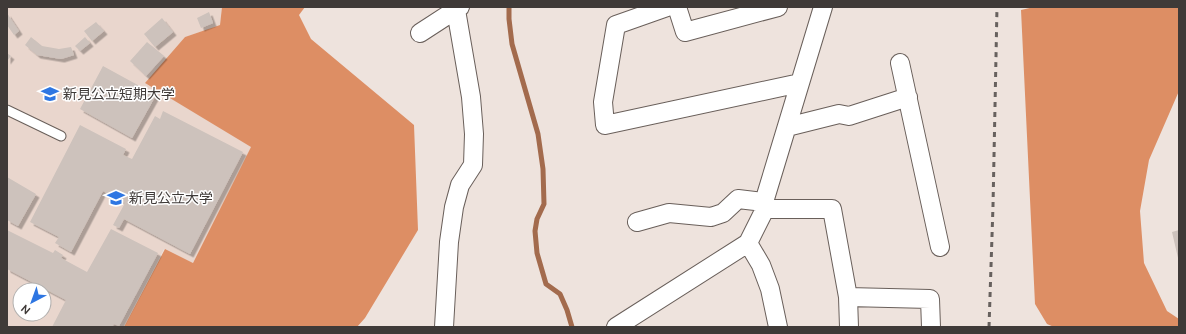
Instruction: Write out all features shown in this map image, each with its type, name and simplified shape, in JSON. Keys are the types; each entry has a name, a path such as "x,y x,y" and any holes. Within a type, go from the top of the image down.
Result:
{"street":[{"path":"668,7 616,24 603,102 605,125 800,83"},
{"path":"678,7 685,32 778,7"},
{"path":"616,327 748,243 764,206 822,7"},
{"path":"420,33 458,9 471,97 474,134 473,165 460,185 454,207 444,327"},
{"path":"900,63 940,247"},
{"path":"787,127 839,114 849,116 908,97"},
{"path":"637,222 669,213 711,216 723,213 738,199 764,206 832,209 848,297 849,327"},
{"path":"748,243 762,265 770,289 778,327"},
{"path":"848,297 930,299 931,327"}],"lane":[{"path":"7,110 61,136"}],"shaded area":[{"name":"新見公立大学","path":"7,7 222,7 220,25 185,37 145,83 252,146 193,263 164,249 124,327 7,327"},
{"path":"222,7 305,7 299,15 311,39 414,125 418,230 365,318 357,327 124,327 165,249 193,263 251,147 145,83 185,37 220,25"},
{"path":"1034,7 1179,7 1179,91 1149,160 1140,211 1144,263 1167,311 1179,319 1179,327 1054,327 1047,324 1035,304 1021,10"}],"building":[{"path":"209,12 213,23 201,28 197,18"},
{"path":"7,13 19,31 14,35 7,25"},
{"path":"162,18 173,32 155,47 144,34"},
{"path":"96,22 104,31 92,41 84,31"},
{"path":"31,37 42,46 59,49 71,47 74,55 61,59 37,55 25,45"},
{"path":"85,37 90,43 80,51 75,46"},
{"path":"147,42 164,56 146,76 130,61"},
{"path":"7,53 11,56 7,61"},
{"path":"103,66 156,95 132,138 80,109"},
{"path":"163,111 243,152 190,254 124,219 119,228 113,225 125,203 103,191 71,252 55,243 59,237 30,222 80,125 126,149 123,155 132,159 155,116 160,119"},
{"path":"7,177 36,194 18,226 7,220"},
{"path":"111,229 158,253 119,326 114,324 112,327 52,327 66,300 52,293 52,282 32,282 7,269 7,230 53,253 55,250 63,255 61,258 87,272"},
{"path":"1179,230 1179,257 1178,258 1172,232"}],"waterway":[{"path":"509,7 512,44 538,134 543,169 544,204 537,219 535,231 537,253 546,284 560,294 572,327"}],"railway":[{"path":"989,327 997,7"}],"place":[{"name":"新見公立短期大学","path":"50,94"},
{"name":"新見公立大学","path":"116,198"}]}
